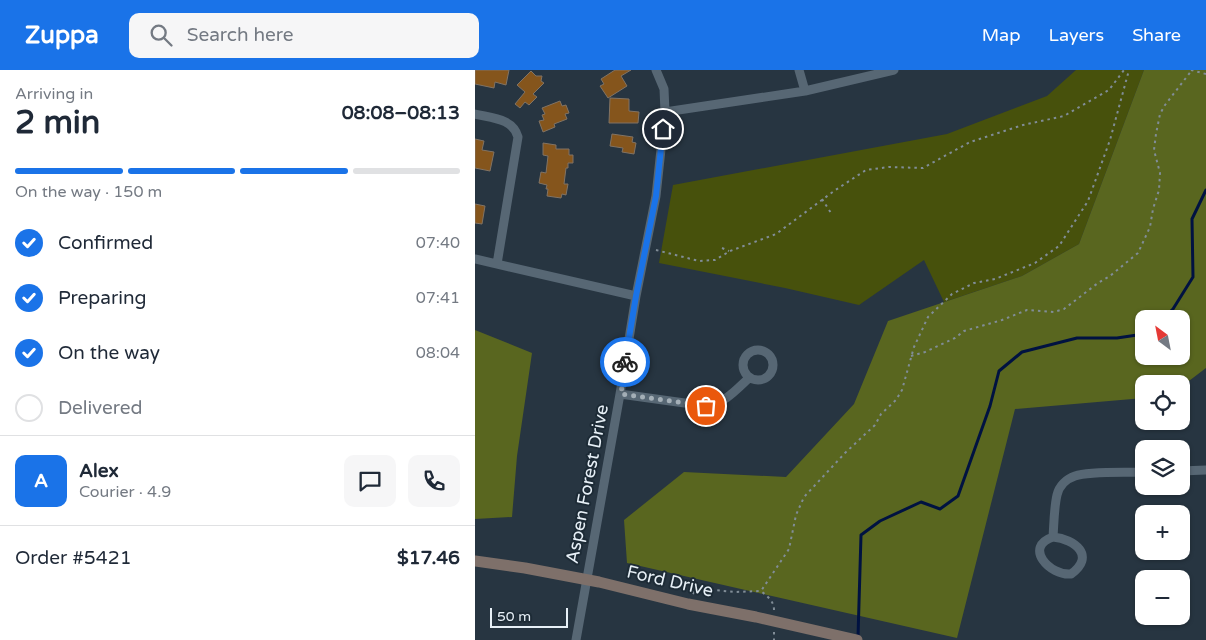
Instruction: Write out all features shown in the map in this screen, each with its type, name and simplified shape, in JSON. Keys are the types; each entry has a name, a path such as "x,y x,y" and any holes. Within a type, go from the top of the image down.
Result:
{"main road":[{"name":"Ford Drive","path":"475,561 525,568 586,580 857,640"}],"street":[{"name":"Aspen Forest Drive","path":"576,640 621,394 636,296 656,196 665,112 664,89 656,70"},
{"path":"799,70 805,91"},
{"path":"665,112 805,91 894,70"},
{"path":"475,114 508,122 516,131 518,137 497,264"},
{"path":"475,259 636,296"},
{"path":"621,394 706,406 717,404 727,399 749,378"},
{"path":"1190,471 1206,470"},
{"path":"1053,537 1057,494 1061,485 1067,480 1075,476 1087,474 1135,472"},
{"path":"1053,537 1074,544 1082,553 1082,564 1071,574 1062,573 1046,565 1041,558 1041,548 1049,538 1053,537"}],"path":[{"path":"646,247 699,261 715,260 730,251 776,234 823,199 867,170 889,167 923,168 970,142 1023,125 1064,116 1109,90 1123,70"},
{"path":"761,591 789,549 797,515 804,497 845,453 875,425 881,414 896,400 902,390 911,356 928,317 952,294 974,283 995,279 1035,263 1059,246 1088,201 1110,140 1129,70"},
{"path":"911,356 925,352 955,338 964,331 1002,320 1027,310 1054,312 1064,310 1138,253 1150,227 1159,190 1160,173 1154,150 1160,114 1191,70 1206,74"},
{"path":"823,199 831,213"},
{"path":"722,248 730,251"},
{"path":"688,604 694,592 703,589 735,592 761,591 770,598 774,605 774,614"},
{"path":"774,631 775,640"}],"green space":[{"path":"1076,70 1144,70 1079,244 1022,276 944,302 924,260 859,305 659,263 673,185 947,134 1047,96"},
{"path":"1144,70 1206,70 1206,368 1190,380 1190,375 1135,375 1135,399 1015,409 957,638 627,563 624,520 684,472 786,477 854,404 888,321 1022,276 1079,244"},
{"path":"475,330 532,353 517,456 512,517 475,519"}],"building":[{"path":"475,70 509,70 506,85 495,82 494,88 475,84"},
{"path":"615,70 631,70 621,76 627,86 608,98 600,86 604,84 601,79"},
{"path":"531,71 536,76 542,76 541,81 544,83 533,94 537,97 529,105 525,102 520,108 515,104 525,92 517,85"},
{"path":"610,98 629,99 629,111 639,112 638,123 609,123"},
{"path":"560,101 562,106 566,105 569,113 565,114 567,119 554,124 555,127 543,132 539,121 544,120 542,115 545,114 542,108"},
{"path":"612,134 633,137 632,142 636,143 634,154 622,152 623,148 610,146"},
{"path":"475,139 484,141 482,150 494,152 490,171 475,168"},
{"path":"543,143 556,145 556,149 569,149 569,155 573,155 573,163 568,163 568,168 566,168 564,184 568,184 566,195 562,194 561,198 547,196 547,185 539,183 541,172 546,173 548,156 543,155"},
{"path":"475,204 485,206 482,224 475,223"}],"waterway":[{"path":"1172,310 1193,277 1192,219 1206,190"},
{"path":"858,637 861,535 880,521 921,502 940,509 958,496 990,406 999,371 1022,352 1077,338 1117,338 1135,335"}],"way so far":[{"path":"625,362 621,394 706,406"}],"route":[{"path":"625,362 656,196 663,129"}]}
